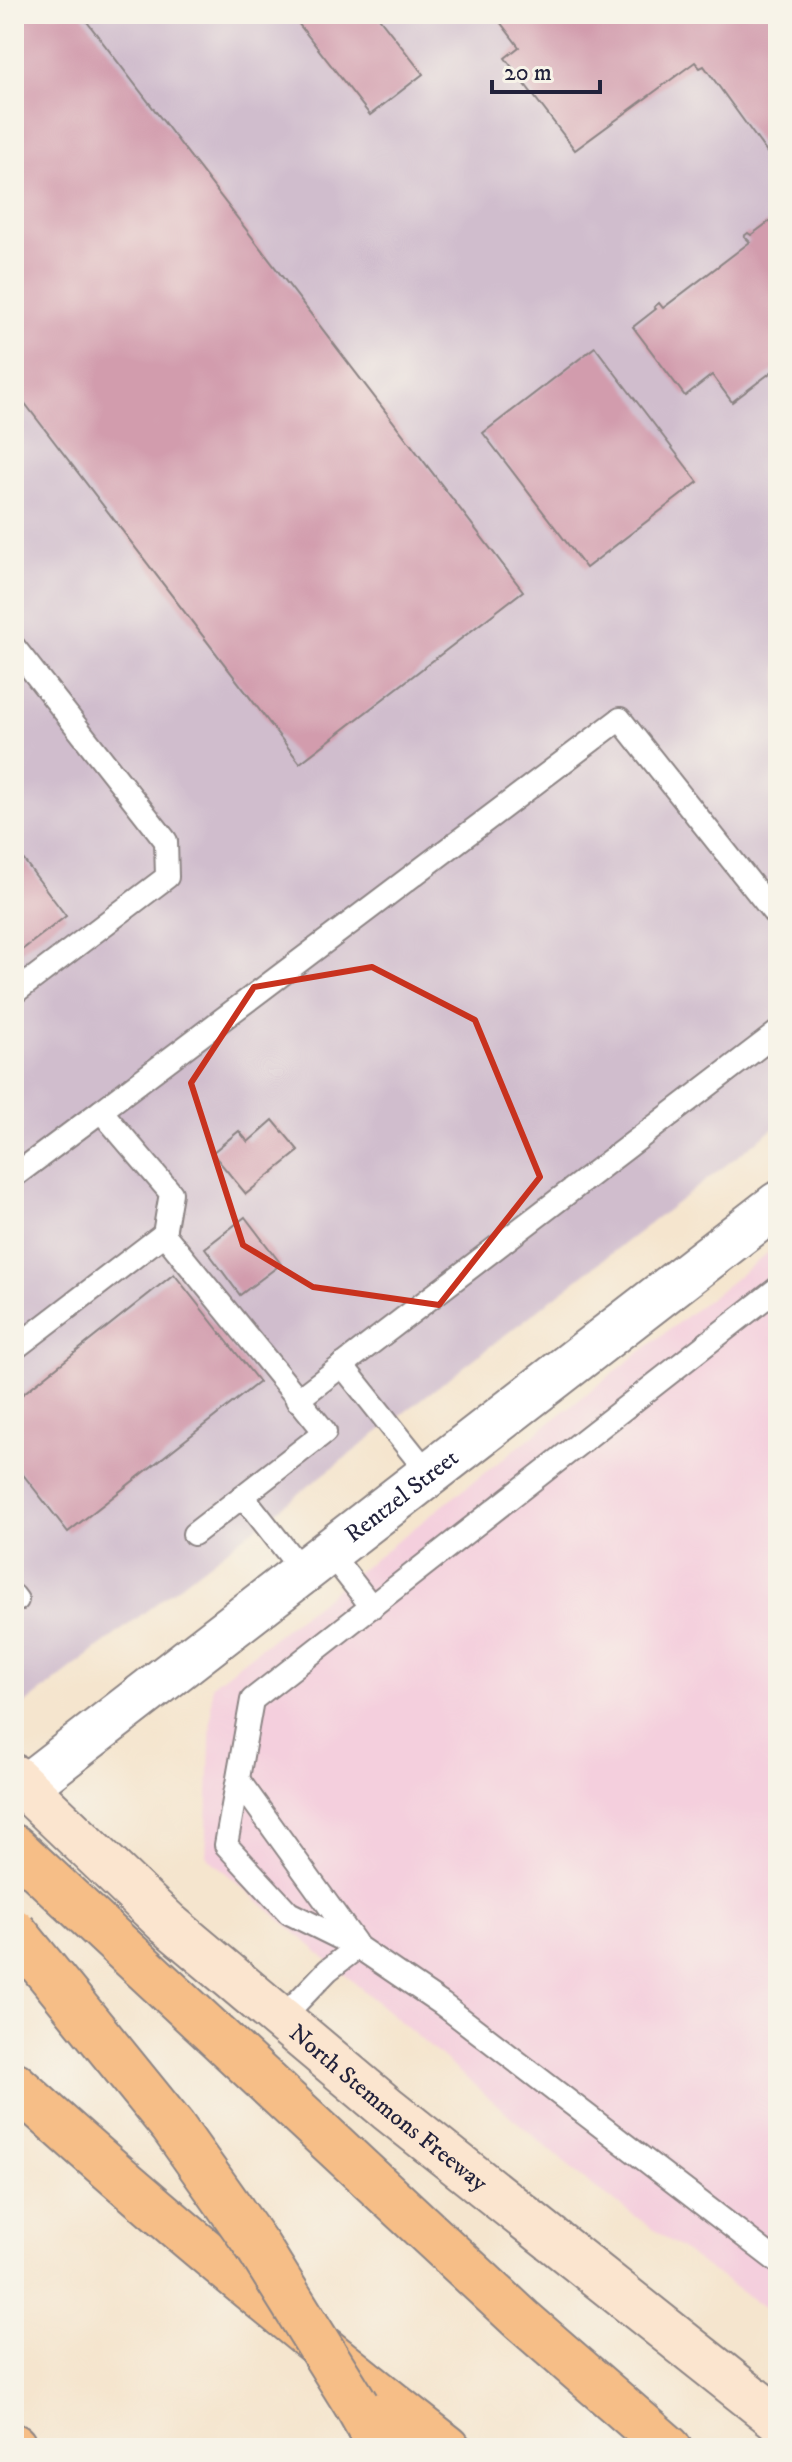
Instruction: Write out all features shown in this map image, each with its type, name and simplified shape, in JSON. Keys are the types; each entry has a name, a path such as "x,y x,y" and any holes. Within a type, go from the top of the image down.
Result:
{"highway":[{"path":"14,1847 522,2320 669,2448"},
{"path":"14,1931 173,2127 258,2247 381,2448"},
{"path":"14,2084 133,2192 253,2293 448,2448"}],"main road":[{"name":"North Stemmons Freeway","path":"20,1782 168,1924 388,2109 778,2418"}],"street":[{"name":"Rentzel Street","path":"20,1782 316,1562 778,1204"}],"lane":[{"path":"14,647 166,841 167,877 14,993"},
{"path":"14,1176 620,719 778,918"},
{"path":"297,1400 778,1032"},
{"path":"14,1349 164,1234 171,1193 101,1111"},
{"path":"164,1234 325,1432 194,1534"},
{"path":"778,1288 252,1700 226,1845 289,1913 358,1947 442,2004 778,2262"},
{"path":"342,1365 429,1474"},
{"path":"243,1496 316,1562 372,1607"},
{"path":"239,1781 358,1947"},
{"path":"281,2019 328,1970 358,1947"}],"highlighted area":[{"path":"372,967 475,1020 540,1177 439,1305 313,1287 243,1245 191,1083 254,987"}],"shaded area":[{"path":"14,14 778,14 778,1125 15,1712"},
{"path":"778,1245 778,2318 590,2184 206,1856 212,1685"}],"building":[{"path":"14,14 81,14 523,591 300,763 14,389"},
{"path":"291,14 376,14 423,74 370,115"},
{"path":"494,14 778,14 778,168 704,66 700,68 695,62 575,150 505,58 519,47"},
{"path":"778,215 778,367 732,402 712,375 685,396 633,327 659,303 663,308 750,242 744,236 748,233 751,235"},
{"path":"595,347 698,482 586,568 483,433"},
{"path":"14,847 66,916 14,956"},
{"path":"273,1120 299,1151 246,1194 212,1153 239,1131 248,1142"},
{"path":"245,1217 281,1264 240,1295 205,1248"},
{"path":"174,1274 259,1382 68,1532 14,1463 14,1401"}]}
